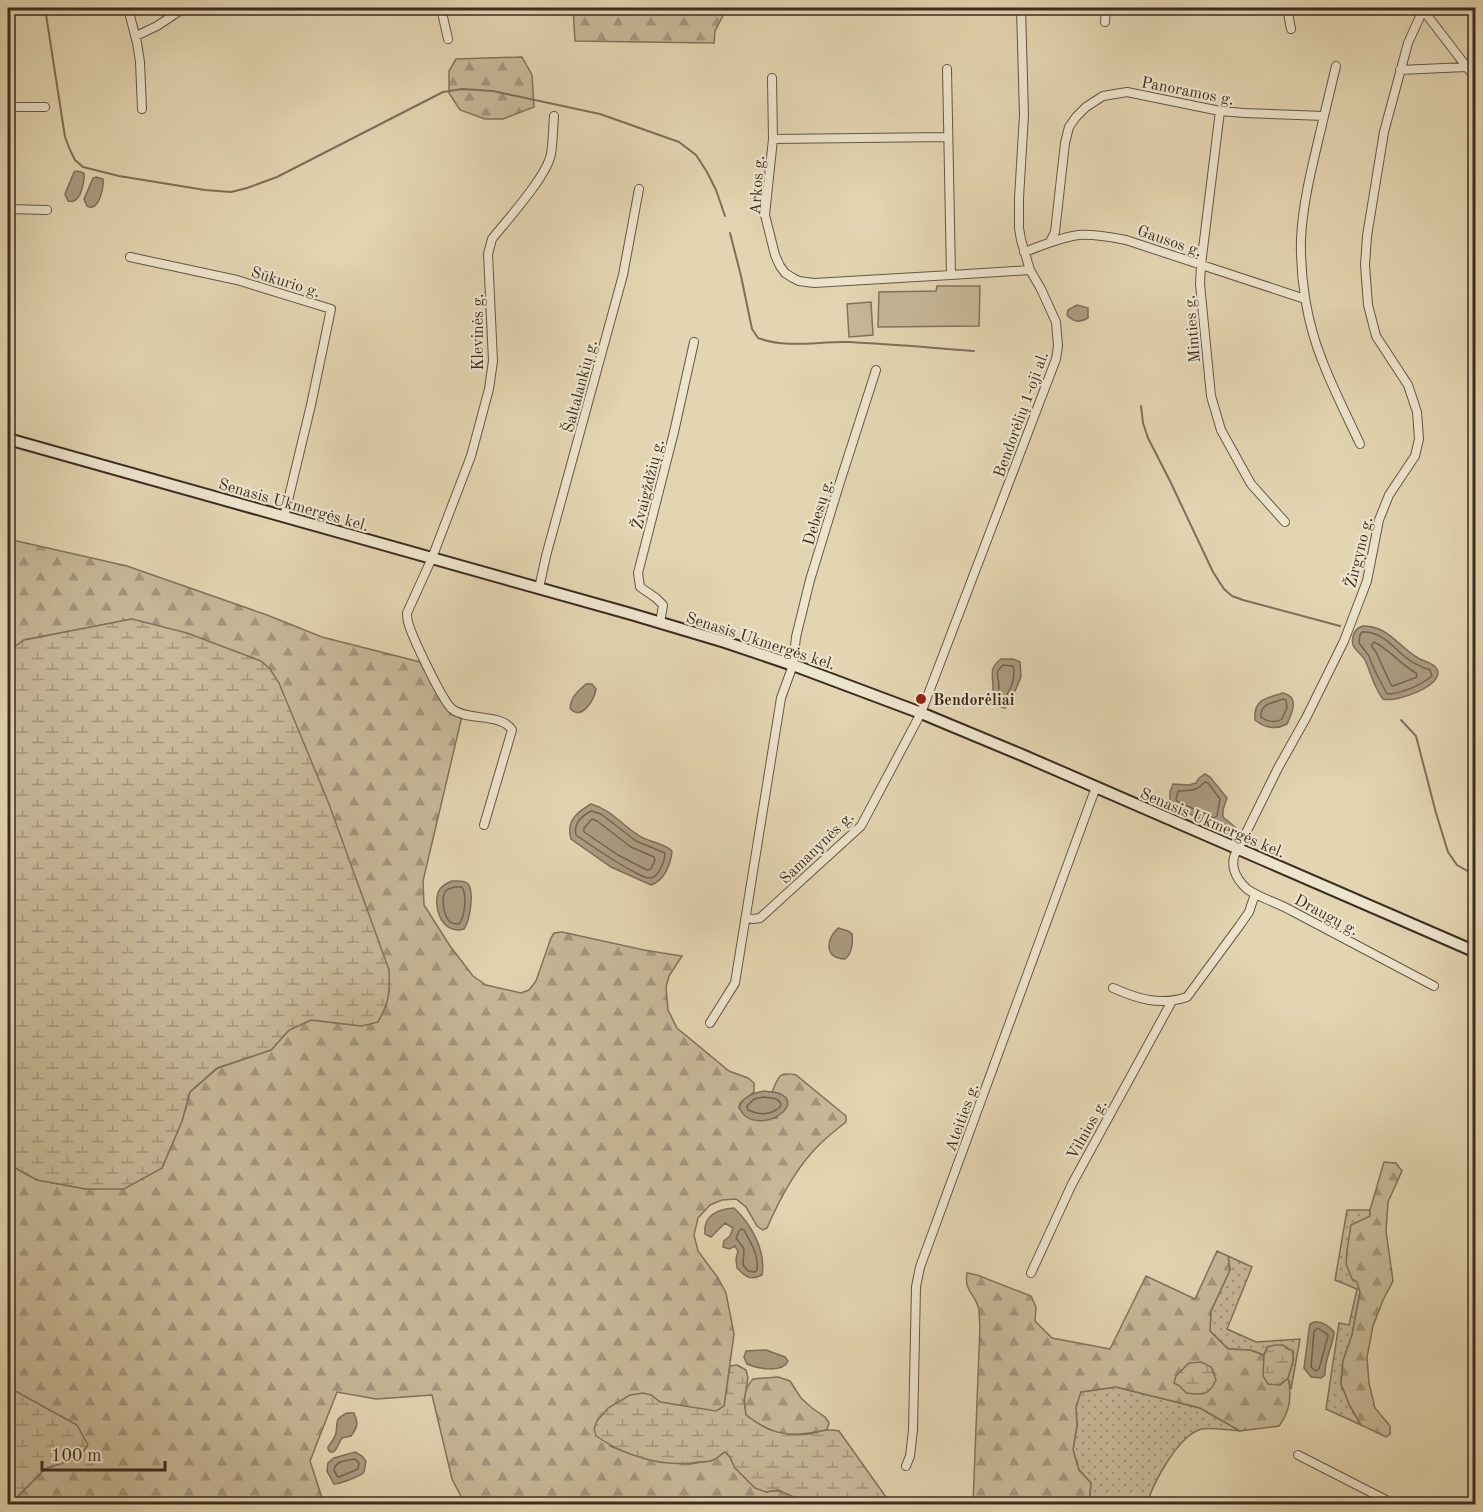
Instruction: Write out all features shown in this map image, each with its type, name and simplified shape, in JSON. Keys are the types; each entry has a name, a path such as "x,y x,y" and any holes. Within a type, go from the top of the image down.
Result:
{"main road":[{"name":"Senasis Ukmergės kel.","path":"8,440 539,588 725,642 793,665 921,713 1476,952"}],"street":[{"path":"8,11 12,8"},
{"path":"128,8 140,62 142,108"},
{"path":"136,36 157,26 184,8"},
{"path":"441,8 448,39"},
{"name":"Bendorėlių 1-oji al.","path":"921,713 1056,358 1058,346 1056,322 1030,270 1021,240 1019,218 1024,115 1021,8"},
{"path":"1105,22 1106,8"},
{"path":"1287,8 1291,29"},
{"name":"Žirgyno g.","path":"1238,849 1344,641 1367,581 1379,520 1389,495 1414,456 1419,440 1417,412 1408,385 1376,336 1368,305 1365,265 1367,236 1384,132 1408,43 1423,9 1466,67"},
{"path":"1336,66 1304,212 1301,240 1305,299 1311,326 1322,361 1360,444"},
{"path":"1400,70 1466,67 1475,77"},
{"path":"947,69 951,275"},
{"path":"772,78 773,139"},
{"name":"Panoramos g.","path":"1050,242 1055,232 1065,143 1069,127 1086,107 1103,96 1127,92 1220,111 1324,117"},
{"path":"8,107 45,107"},
{"name":"Minties g.","path":"1220,111 1200,284 1211,396 1221,430 1251,484 1285,522"},
{"name":"Klevinės g.","path":"484,825 512,729 506,723 453,710 419,649 408,622 407,613 432,558 471,456 489,388 493,361 488,254 492,239 536,183 547,165 551,154 554,116"},
{"name":"Arkos g.","path":"948,137 773,139 765,215 775,255 785,273 799,281 814,283 1030,270"},
{"name":"Šaltalankių g.","path":"539,588 623,275 639,189"},
{"path":"8,209 47,210"},
{"name":"Gausos g.","path":"1024,252 1078,235 1126,240 1305,299"},
{"name":"Sūkurio g.","path":"130,257 237,280 331,309 284,517"},
{"name":"Žvaigždžių g.","path":"660,623 663,605 640,587 638,573 694,342"},
{"name":"Debesų g.","path":"793,665 796,637 810,579 876,370"},
{"name":"Samanynės g.","path":"710,1023 735,983 781,698 793,665"},
{"name":"Samanynės g.","path":"746,918 760,918 861,826 921,713"},
{"name":"Ateities g.","path":"906,1466 910,1456 913,1430 916,1287 920,1267 1096,787"},
{"name":"Draugų g.","path":"1238,849 1234,855 1233,869 1239,880 1255,894 1282,905 1434,986"},
{"name":"Vilnios g.","path":"1031,1273 1072,1184 1169,1005 1172,1001 1187,997 1249,912 1255,894"},
{"path":"1113,988 1127,994 1161,1002 1172,1001"},
{"path":"1298,1455 1394,1504"}],"green space":[{"path":"573,8 727,8 715,31 714,43 575,41"},
{"path":"522,57 532,75 534,107 503,119 485,119 460,110 449,93 449,71 456,59"},
{"path":"937,286 980,286 979,326 878,327 879,292 936,291"},
{"path":"871,302 873,335 849,337 847,304"},
{"path":"8,539 127,566 267,615 322,637 420,662 439,697 462,716 423,881 424,905 450,946 473,976 486,985 521,993 529,990 536,981 551,938 554,933 562,932 682,956 669,976 666,987 668,1010 677,1028 729,1071 748,1078 754,1083 754,1092 740,1103 739,1108 757,1120 777,1118 778,1093 772,1092 780,1076 790,1074 796,1075 846,1116 846,1122 811,1153 796,1173 767,1228 763,1230 757,1226 746,1207 736,1199 722,1200 710,1205 698,1218 694,1235 698,1251 726,1293 734,1334 724,1407 716,1412 660,1402 651,1395 610,1446 661,1462 690,1464 713,1460 725,1452 735,1468 766,1492 785,1492 800,1504 465,1504 452,1479 432,1395 376,1399 337,1392 310,1461 324,1504 10,1504 45,1469 79,1457 8,1387 8,1164 37,1180 86,1189 162,1168 182,1121 190,1092 218,1068 271,1050 289,1030 311,1020 362,1026 386,1007 389,970 132,619 24,640 8,652"},
{"path":"132,619 187,633 261,661 270,669 279,683 329,804 389,970 389,991 387,1003 378,1022 362,1026 311,1020 289,1030 271,1050 217,1068 190,1092 182,1121 162,1168 124,1189 86,1189 37,1180 8,1164 8,652 24,640"},
{"path":"1384,1162 1396,1163 1402,1171 1388,1202 1386,1231 1393,1281 1373,1326 1367,1357 1369,1383 1375,1408 1390,1426 1390,1434 1386,1437 1361,1425 1341,1384 1343,1361 1352,1335 1360,1292 1346,1264 1351,1225 1370,1216"},
{"path":"1347,1210 1370,1210 1370,1217 1351,1225 1350,1237 1360,1292 1352,1335 1343,1361 1341,1384 1361,1425 1326,1409 1339,1323 1349,1325 1357,1289 1335,1280"},
{"path":"1217,1251 1228,1256 1230,1270 1211,1311 1210,1331 1228,1349 1250,1350 1264,1355 1264,1363 1280,1385 1288,1378 1289,1403 1286,1415 1279,1426 1240,1431 1200,1408 1116,1387 1081,1392 1076,1407 1077,1425 1073,1450 1079,1470 1091,1483 1089,1504 973,1504 980,1326 979,1308 968,1288 967,1273 1031,1296 1036,1307 1035,1321 1052,1338 1110,1349 1146,1276 1195,1299"},
{"path":"1228,1256 1252,1267 1227,1329 1256,1342 1300,1339 1291,1389 1288,1378 1293,1361 1293,1351 1286,1348 1268,1347 1264,1355 1250,1350 1228,1349 1210,1331 1211,1311 1230,1270"},
{"path":"1283,1345 1293,1351 1293,1361 1288,1378 1280,1385 1268,1384 1263,1376 1264,1355 1267,1347"},
{"path":"1201,1362 1211,1367 1216,1380 1208,1392 1186,1393 1174,1383 1176,1376 1189,1363"},
{"path":"737,1365 746,1370 748,1378 744,1401 746,1415 768,1429 784,1434 801,1435 828,1430 839,1431 891,1504 800,1504 794,1497 778,1490 766,1492 755,1488 735,1468 725,1452 708,1462 658,1462 632,1455 596,1436 594,1429 597,1421 608,1408 630,1395 643,1393 651,1395 660,1402 716,1411 724,1406 730,1366"},
{"path":"778,1377 790,1381 801,1398 825,1417 829,1423 827,1430 804,1434 784,1434 756,1423 746,1415 745,1396 753,1379"},
{"path":"8,1387 77,1425 88,1445 79,1457 45,1469 10,1504 8,1504"},
{"path":"1116,1387 1200,1408 1240,1431 1206,1428 1193,1433 1168,1460 1147,1504 1089,1504 1091,1483 1079,1470 1073,1450 1077,1425 1076,1407 1080,1392"}],"water":[{"path":"74,172 84,173 82,189 76,200 68,201 65,194"},
{"path":"93,178 103,179 102,191 95,206 91,207 87,206 84,199"},
{"path":"1077,305 1088,308 1088,318 1077,321 1067,315 1068,310"},
{"path":"1363,626 1381,630 1413,655 1433,665 1437,669 1434,681 1418,692 1407,696 1383,699 1365,660 1353,645 1354,633"},
{"path":"1001,659 1013,659 1020,662 1021,677 1005,708 995,702 993,693 992,671"},
{"path":"586,684 592,684 596,689 593,699 583,711 574,712 570,708 572,701"},
{"path":"1283,693 1292,698 1293,702 1287,724 1271,727 1255,720 1256,708 1262,700"},
{"path":"1205,774 1227,798 1223,817 1235,827 1235,830 1225,830 1170,805 1170,792 1173,784 1196,783"},
{"path":"591,804 610,813 642,837 672,851 668,866 660,880 651,885 611,867 571,839 571,822"},
{"path":"452,881 467,883 471,892 470,913 464,929 449,928 440,917 438,910 440,889"},
{"path":"838,928 852,934 851,951 845,959 833,955 829,948 831,938"},
{"path":"764,1091 778,1093 786,1098 788,1103 786,1109 763,1121 744,1116 739,1108 745,1098"},
{"path":"734,1208 747,1222 760,1248 763,1266 762,1275 758,1277 748,1277 737,1268 738,1251 735,1246 729,1249 723,1247 724,1241 730,1236 733,1228 725,1223 711,1237 705,1234 706,1222 713,1214"},
{"path":"1314,1322 1325,1324 1334,1332 1325,1375 1321,1378 1311,1377 1304,1368 1310,1324"},
{"path":"766,1350 785,1357 788,1361 776,1369 747,1364 744,1357 746,1351"},
{"path":"347,1413 354,1413 356,1428 351,1436 342,1438 336,1449 330,1452 328,1447 335,1435 337,1421"},
{"path":"355,1452 366,1461 364,1472 350,1480 334,1484 327,1471 328,1463 334,1458"}],"waterway":[{"path":"45,8 65,137 75,160 83,167 119,176 231,192 277,177 443,92 462,89 493,91 600,114 679,142 696,155 707,172 725,216"},
{"path":"730,233 752,329 758,338 792,344 849,342 974,351"},
{"path":"1141,406 1148,438 1213,572 1224,589 1232,596 1243,600 1340,626"},
{"path":"1401,720 1416,736 1448,852 1457,865 1476,876"}],"place":[{"name":"Bendorėliai","path":"921,699"}]}
